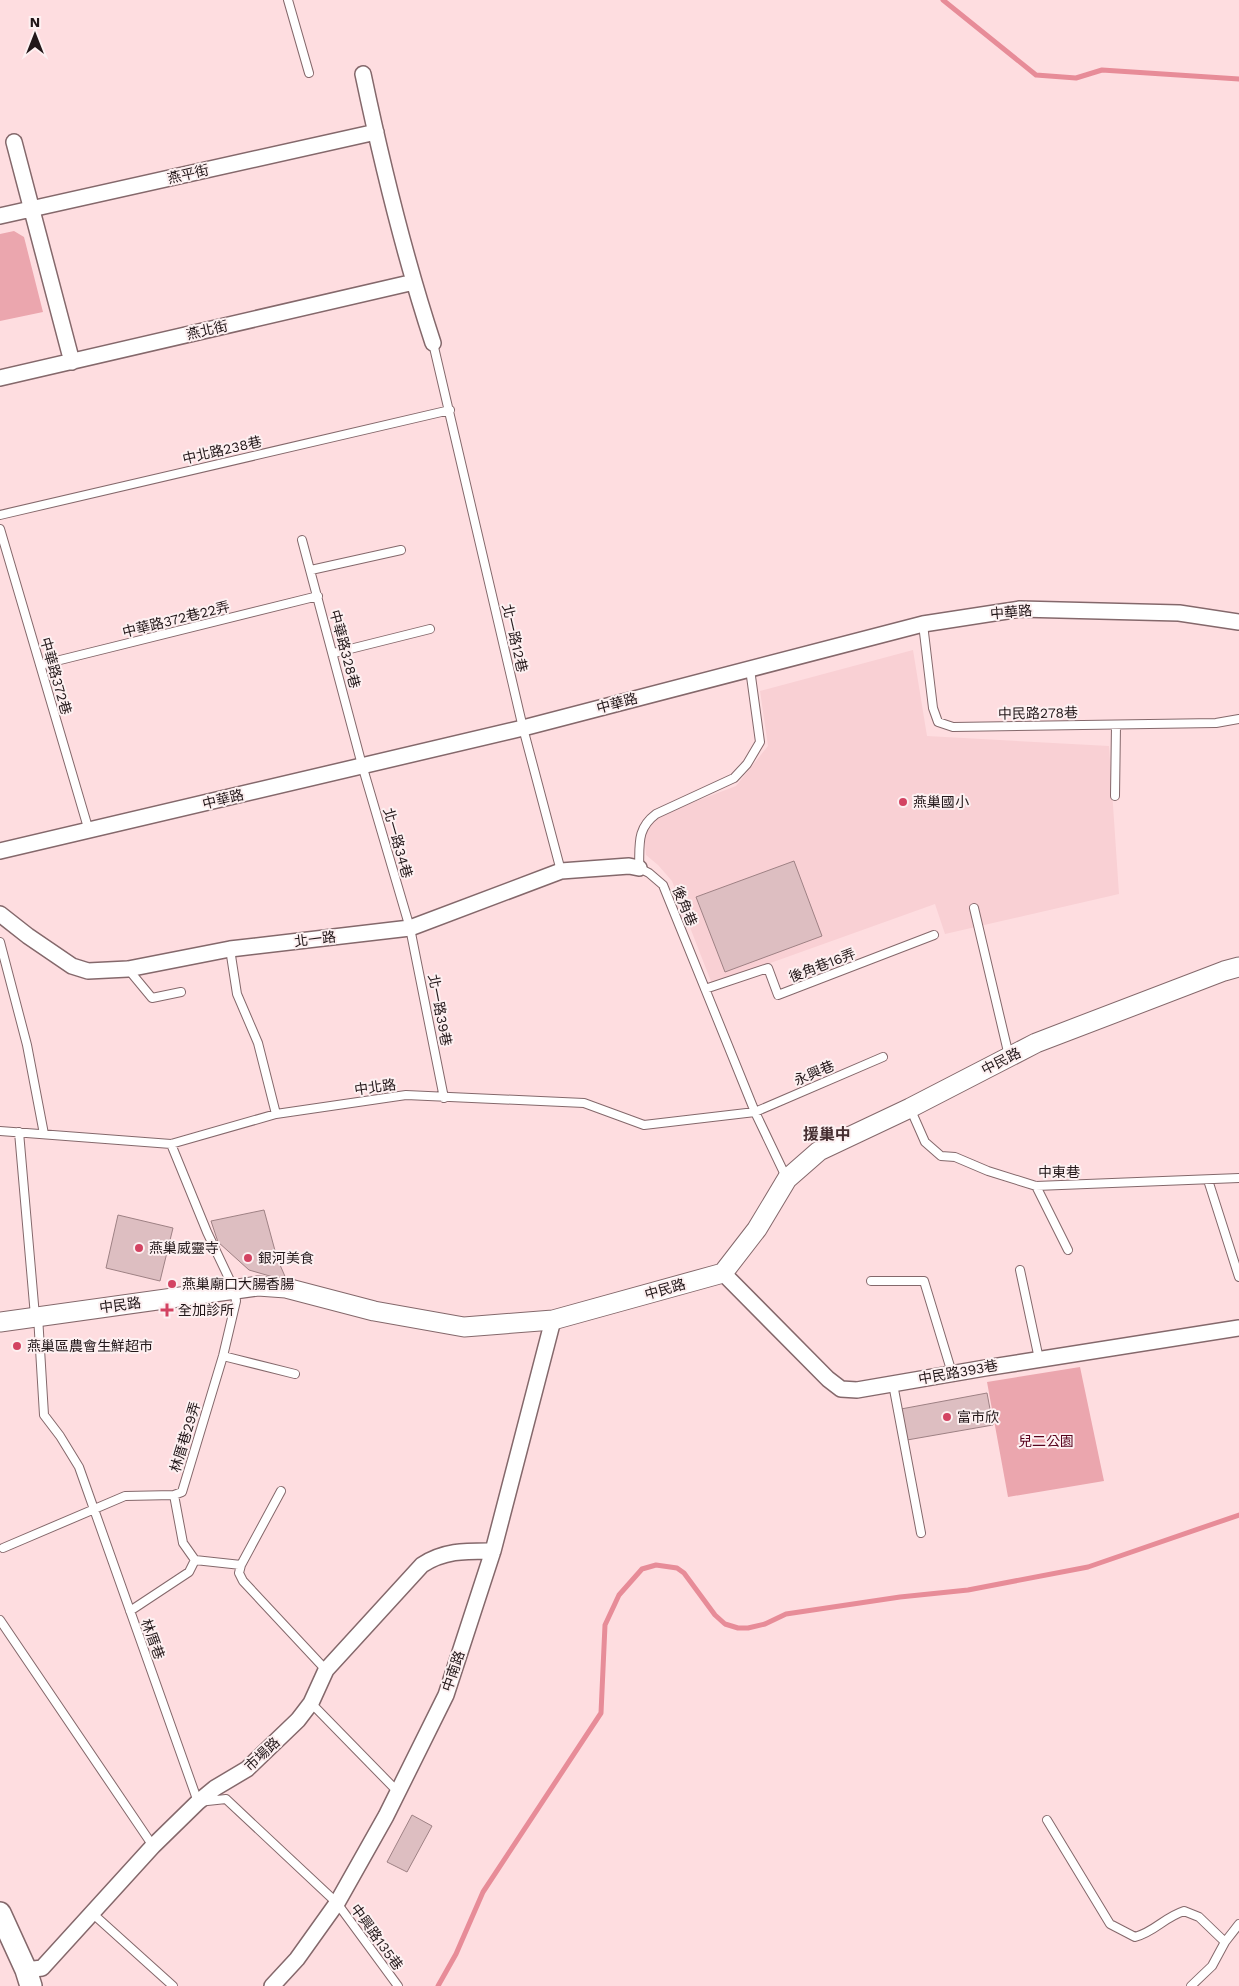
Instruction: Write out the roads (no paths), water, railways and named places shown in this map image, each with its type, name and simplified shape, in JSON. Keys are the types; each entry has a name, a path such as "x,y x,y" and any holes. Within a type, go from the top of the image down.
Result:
{"main road":[{"path":"0,1913 29,1978"}],"street":[{"path":"363,74 414,282 433,343"},
{"name":"燕平街","path":"0,216 376,132"},
{"path":"14,142 30,210 72,362"},
{"name":"燕北街","path":"0,378 414,282"},
{"name":"中華路","path":"0,851 523,728 846,642 923,624 1020,609 1179,613 1239,622"},
{"name":"北一路","path":"0,914 72,966 88,970 128,969 230,949 410,928 561,870 629,866 639,868"},
{"name":"中民路","path":"0,1322 258,1286 286,1288 374,1311 464,1327 553,1320 723,1273 757,1229 787,1178 819,1151 910,1108 1036,1043 1232,966"},
{"name":"中民路393巷","path":"723,1273 828,1379 841,1388 857,1390 952,1373 1239,1328"},
{"name":"中南路","path":"272,1986 297,1959 337,1903 398,1792 446,1694 493,1551 553,1320"},
{"name":"市場路","path":"29,1978 42,1968 153,1846 198,1802 215,1788 247,1769 298,1720 312,1703 326,1670 422,1565 434,1557 458,1550 493,1551"}],"lane":[{"path":"288,0 309,74"},
{"name":"北一路12巷","path":"433,343 523,728 561,870"},
{"name":"中北路238巷","path":"0,515 450,410"},
{"name":"中華路372巷","path":"0,529 89,831"},
{"name":"中華路328巷","path":"302,540 334,653 362,765"},
{"path":"311,570 401,550"},
{"name":"中華路372巷22弄","path":"40,665 318,596"},
{"name":"中民路278巷","path":"923,624 933,708 938,722 952,727 1216,723 1239,719"},
{"path":"334,653 430,629"},
{"path":"639,868 641,834 646,822 656,814 734,778 747,764 760,742 750,669"},
{"path":"1115,796 1116,725"},
{"name":"北一路34巷","path":"362,765 410,928"},
{"name":"後角巷","path":"639,868 649,873 663,885 755,1112 787,1178"},
{"path":"974,908 1009,1056"},
{"name":"北一路39巷","path":"410,928 444,1098"},
{"name":"後角巷16弄","path":"705,989 768,968 778,995 934,935"},
{"path":"0,942 27,1045 44,1134"},
{"path":"230,949 237,994 258,1043 276,1114"},
{"path":"128,969 152,998 181,992"},
{"name":"永興巷","path":"755,1112 883,1057"},
{"name":"中北路","path":"0,1131 171,1144 276,1114 406,1095 584,1103 644,1125 755,1112"},
{"name":"中東巷","path":"910,1108 925,1142 941,1156 955,1157 988,1171 1036,1186 1239,1178"},
{"name":"林厝巷","path":"19,1132 24,1200 37,1316 44,1415 60,1436 78,1467 198,1802"},
{"path":"171,1144 207,1232 234,1289"},
{"path":"1208,1180 1239,1277"},
{"path":"1036,1186 1068,1250"},
{"path":"1020,1270 1039,1359"},
{"path":"872,1281 924,1280 952,1373"},
{"name":"林厝巷29弄","path":"174,1494 182,1492 223,1356 236,1301 234,1289"},
{"path":"223,1356 295,1374"},
{"path":"893,1384 921,1533"},
{"path":"281,1490 240,1565 239,1573 243,1581 326,1670"},
{"path":"3,1548 125,1496 174,1494 183,1543 195,1560 240,1565"},
{"path":"130,1612 189,1572 195,1560"},
{"path":"0,1620 153,1846"},
{"path":"312,1703 398,1792"},
{"path":"198,1802 226,1798 337,1903"},
{"path":"1046,1820 1110,1924 1135,1937 1149,1933 1171,1915 1184,1911 1199,1917 1225,1942"},
{"name":"中興路135巷","path":"337,1903 398,1986"},
{"path":"92,1914 173,1986"},
{"path":"1191,1986 1212,1966 1225,1942 1239,1924"}],"waterway":[{"path":"943,0 1036,75 1076,78 1102,70 1239,79"},
{"path":"438,1986 456,1954 483,1892 601,1713 605,1625 619,1595 642,1569 656,1565 677,1568 684,1573 715,1615 725,1624 738,1628 748,1628 765,1624 786,1614 900,1597 968,1590 1088,1567 1239,1515"}],"place":[{"name":"燕巢國小","path":"903,802"},
{"name":"燕巢威靈寺","path":"139,1248"},
{"name":"銀河美食","path":"248,1258"},
{"name":"燕巢廟口大腸香腸","path":"172,1284"},
{"name":"全加診所","path":"167,1310"},
{"name":"燕巢區農會生鮮超市","path":"17,1346"},
{"name":"富市欣","path":"947,1417"}],"district":[{"name":"援巢中","path":"827,1134"}],"park label":[{"name":"兒二公園","path":"1046,1441"}]}
